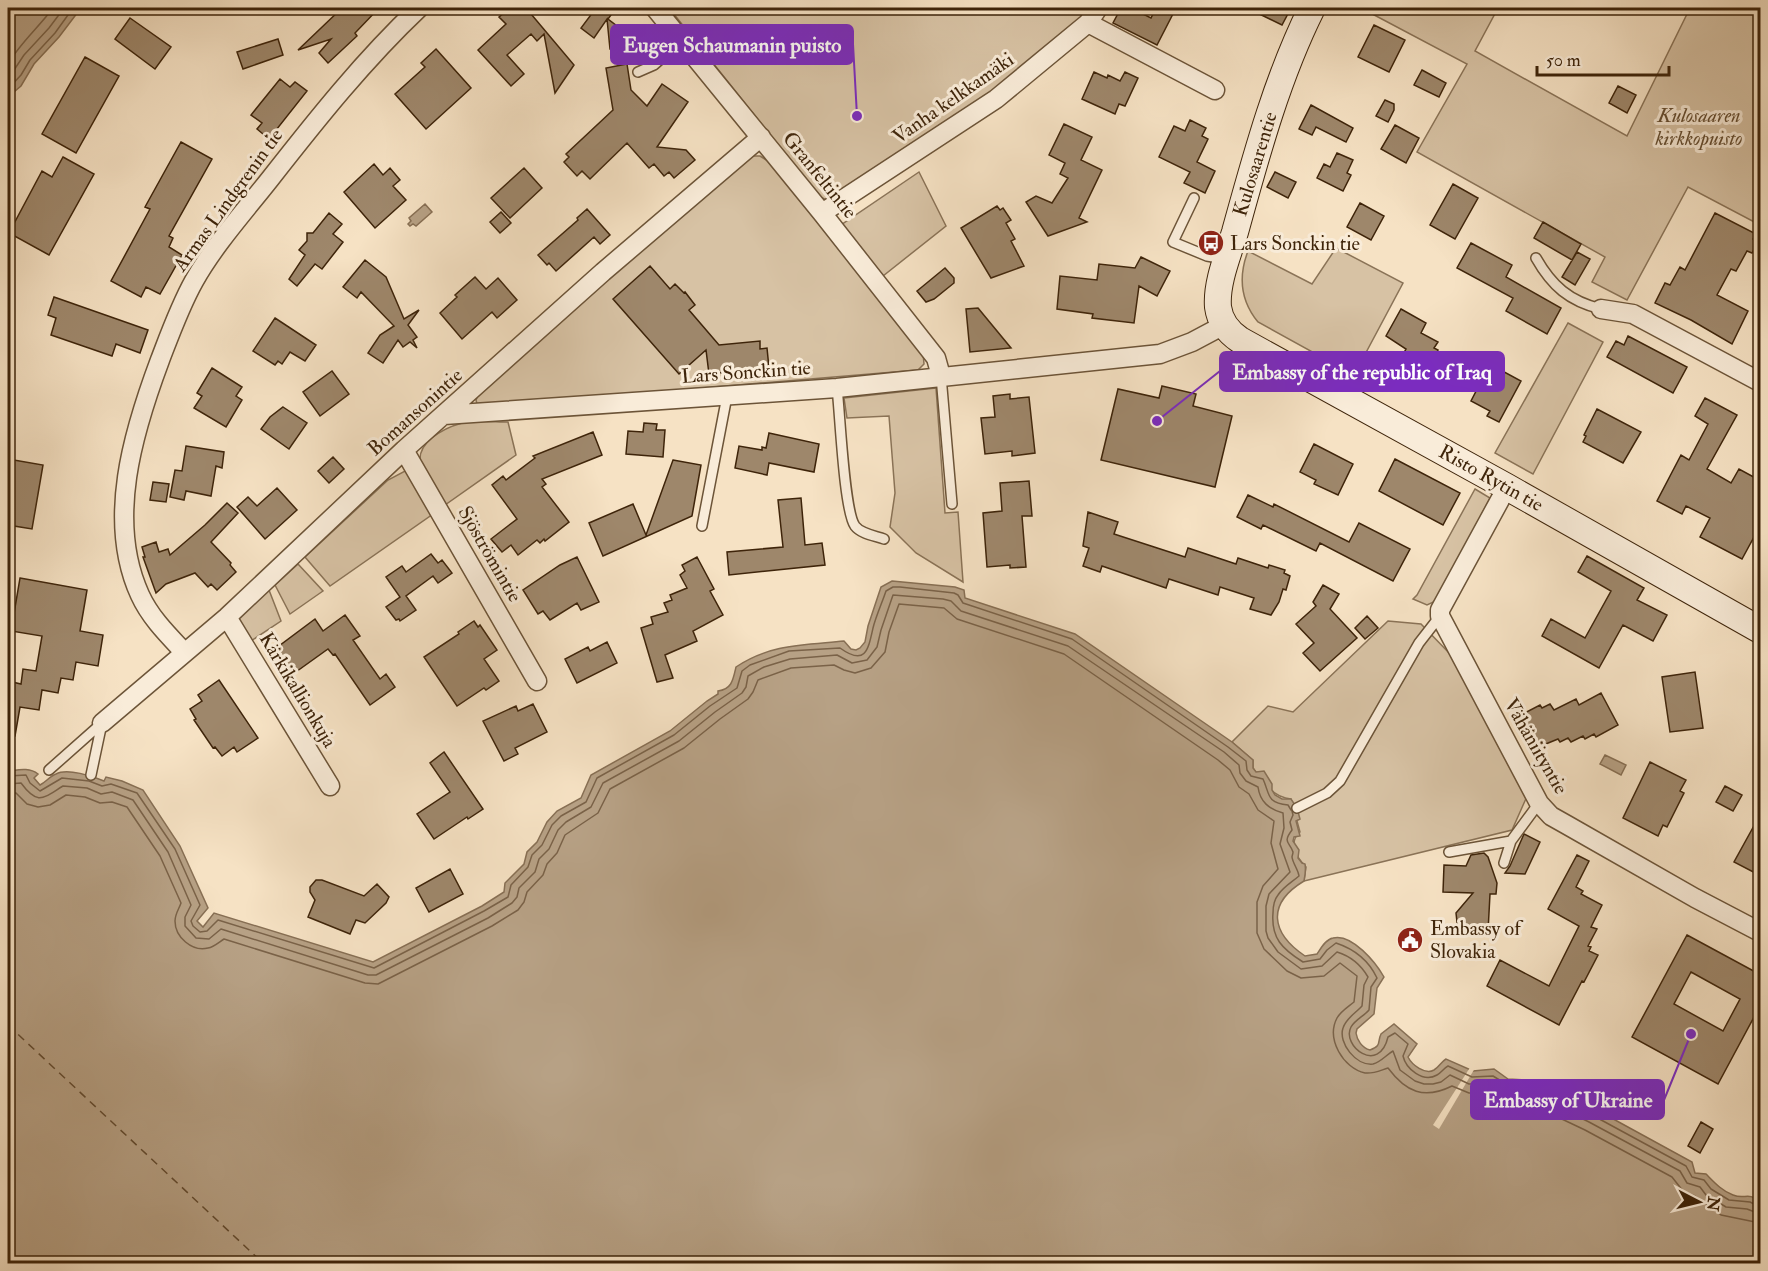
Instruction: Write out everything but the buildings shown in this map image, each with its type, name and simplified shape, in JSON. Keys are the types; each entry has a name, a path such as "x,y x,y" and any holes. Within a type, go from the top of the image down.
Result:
{"street":[{"name":"Armas Lindgrenin tie","path":"184,652 157,623 140,595 127,550 126,488 131,458 150,386 181,308 194,281 216,248 333,98 419,8"},
{"name":"Granfeltintie","path":"656,8 936,358 941,376"},
{"name":"Vanha kelkkamäki","path":"822,213 996,99 1088,23 1098,8"},
{"name":"Kulosaarentie","path":"1224,325 1218,307 1219,291 1227,259 1290,52 1312,8"},
{"path":"1088,23 1215,90"},
{"name":"Bomansonintie","path":"102,723 227,617 404,450 603,272 761,137"},
{"path":"1601,309 1633,314 1761,382"},
{"name":"Lars Sonckin tie","path":"444,415 837,388 1160,354 1192,342 1224,325"},
{"name":"Risto Rytin tie","path":"1224,325 1240,340 1761,630"},
{"name":"Sjöströmintie","path":"404,450 537,681"},
{"path":"1440,616 1440,610 1507,487"},
{"name":"Vähäniityntie","path":"1440,616 1539,803 1551,816 1695,898 1761,932"},
{"name":"Kärkikallionkuja","path":"227,617 330,786"}],"lane":[{"path":"638,72 654,65 682,40"},
{"path":"1194,198 1173,242 1207,256 1227,259"},
{"path":"1536,258 1545,275 1568,297 1601,309"},
{"path":"941,376 951,504"},
{"path":"837,388 848,499 854,525 861,531 884,539"},
{"path":"702,526 726,396"},
{"path":"1297,808 1327,793 1340,781 1419,643 1440,616"},
{"path":"49,770 102,723"},
{"path":"91,775 102,723"},
{"path":"1504,863 1510,841 1539,803"},
{"path":"1449,852 1510,841"}],"green space":[{"path":"669,8 1090,8 1070,31 1013,80 826,200 819,196"},
{"name":"Kulosaaren kirkkopuisto","path":"1361,8 1498,8 1475,51 1627,136 1690,8 1760,8 1760,225 1688,187 1627,300 1592,282 1605,257 1417,152 1467,64"},
{"path":"751,156 760,156 768,161 923,353 924,364 918,370 487,406 477,404 479,393 741,162"},
{"path":"919,172 946,226 883,276 841,225"},
{"path":"1336,248 1403,283 1354,375 1258,322 1247,305 1242,288 1243,270 1248,251 1312,284"},
{"path":"1568,323 1603,342 1533,474 1495,453"},
{"path":"936,388 945,513 958,512 963,582 916,553 890,527 895,493 889,416 847,418 844,398"},
{"path":"508,422 516,455 445,505 428,481 421,466 420,458 426,444 439,433 462,423"},
{"path":"405,471 410,473 433,514 330,586 305,557 388,480"},
{"path":"1475,489 1490,498 1438,600 1427,605 1413,599 1417,595"},
{"path":"298,564 323,591 290,614 275,585"},
{"path":"269,590 281,621 248,643 238,624 239,617"},
{"path":"1388,621 1421,624 1452,656 1528,794 1512,830 1304,881 1306,867 1299,859 1294,845 1294,840 1300,832 1291,799 1279,796 1269,788 1253,768 1253,760 1232,742 1268,706 1293,712"}],"water":[{"path":"8,8 81,8 34,64 21,86 8,97"},
{"path":"425,204 432,212 416,226 413,224 410,226 409,218"},
{"path":"892,581 955,587 964,590 965,598 1075,634 1232,742 1253,760 1253,768 1256,772 1264,771 1272,784 1275,795 1282,799 1291,799 1300,819 1296,821 1300,836 1294,837 1293,841 1299,850 1298,858 1305,864 1305,875 1304,881 1283,899 1279,909 1280,928 1285,938 1305,956 1317,954 1330,939 1348,940 1363,950 1384,977 1377,988 1374,1014 1357,1029 1356,1033 1362,1046 1370,1050 1376,1047 1381,1034 1394,1024 1417,1044 1408,1057 1412,1063 1423,1070 1434,1070 1446,1059 1473,1071 1494,1069 1508,1079 1527,1080 1595,1109 1692,1162 1695,1173 1706,1174 1725,1191 1737,1196 1749,1196 1760,1202 1760,1263 8,1263 8,771 31,770 38,774 34,778 40,785 61,772 73,772 104,781 106,777 122,781 143,790 180,846 208,908 197,921 203,927 214,913 373,962 482,906 504,892 505,883 524,864 527,852 537,842 547,822 557,811 581,798 591,775 670,731 718,694 718,691 729,686 736,667 762,654 801,645 844,641 851,649 860,648 865,642 881,587"},
{"path":"1605,755 1626,765 1621,775 1600,764"}],"pier":[{"path":"1471,1066 1475,1068 1439,1129 1433,1125"}],"ferry route":[{"path":"8,1025 264,1264"}],"place":[{"name":"Eugen Schaumanin puisto","path":"857,116"},
{"name":"Lars Sonckin tie","path":"1211,243"},
{"name":"Embassy of the republic of Iraq","path":"1157,421"},
{"name":"Embassy of Slovakia","path":"1410,940"},
{"name":"Embassy of Ukraine","path":"1691,1034"}]}
